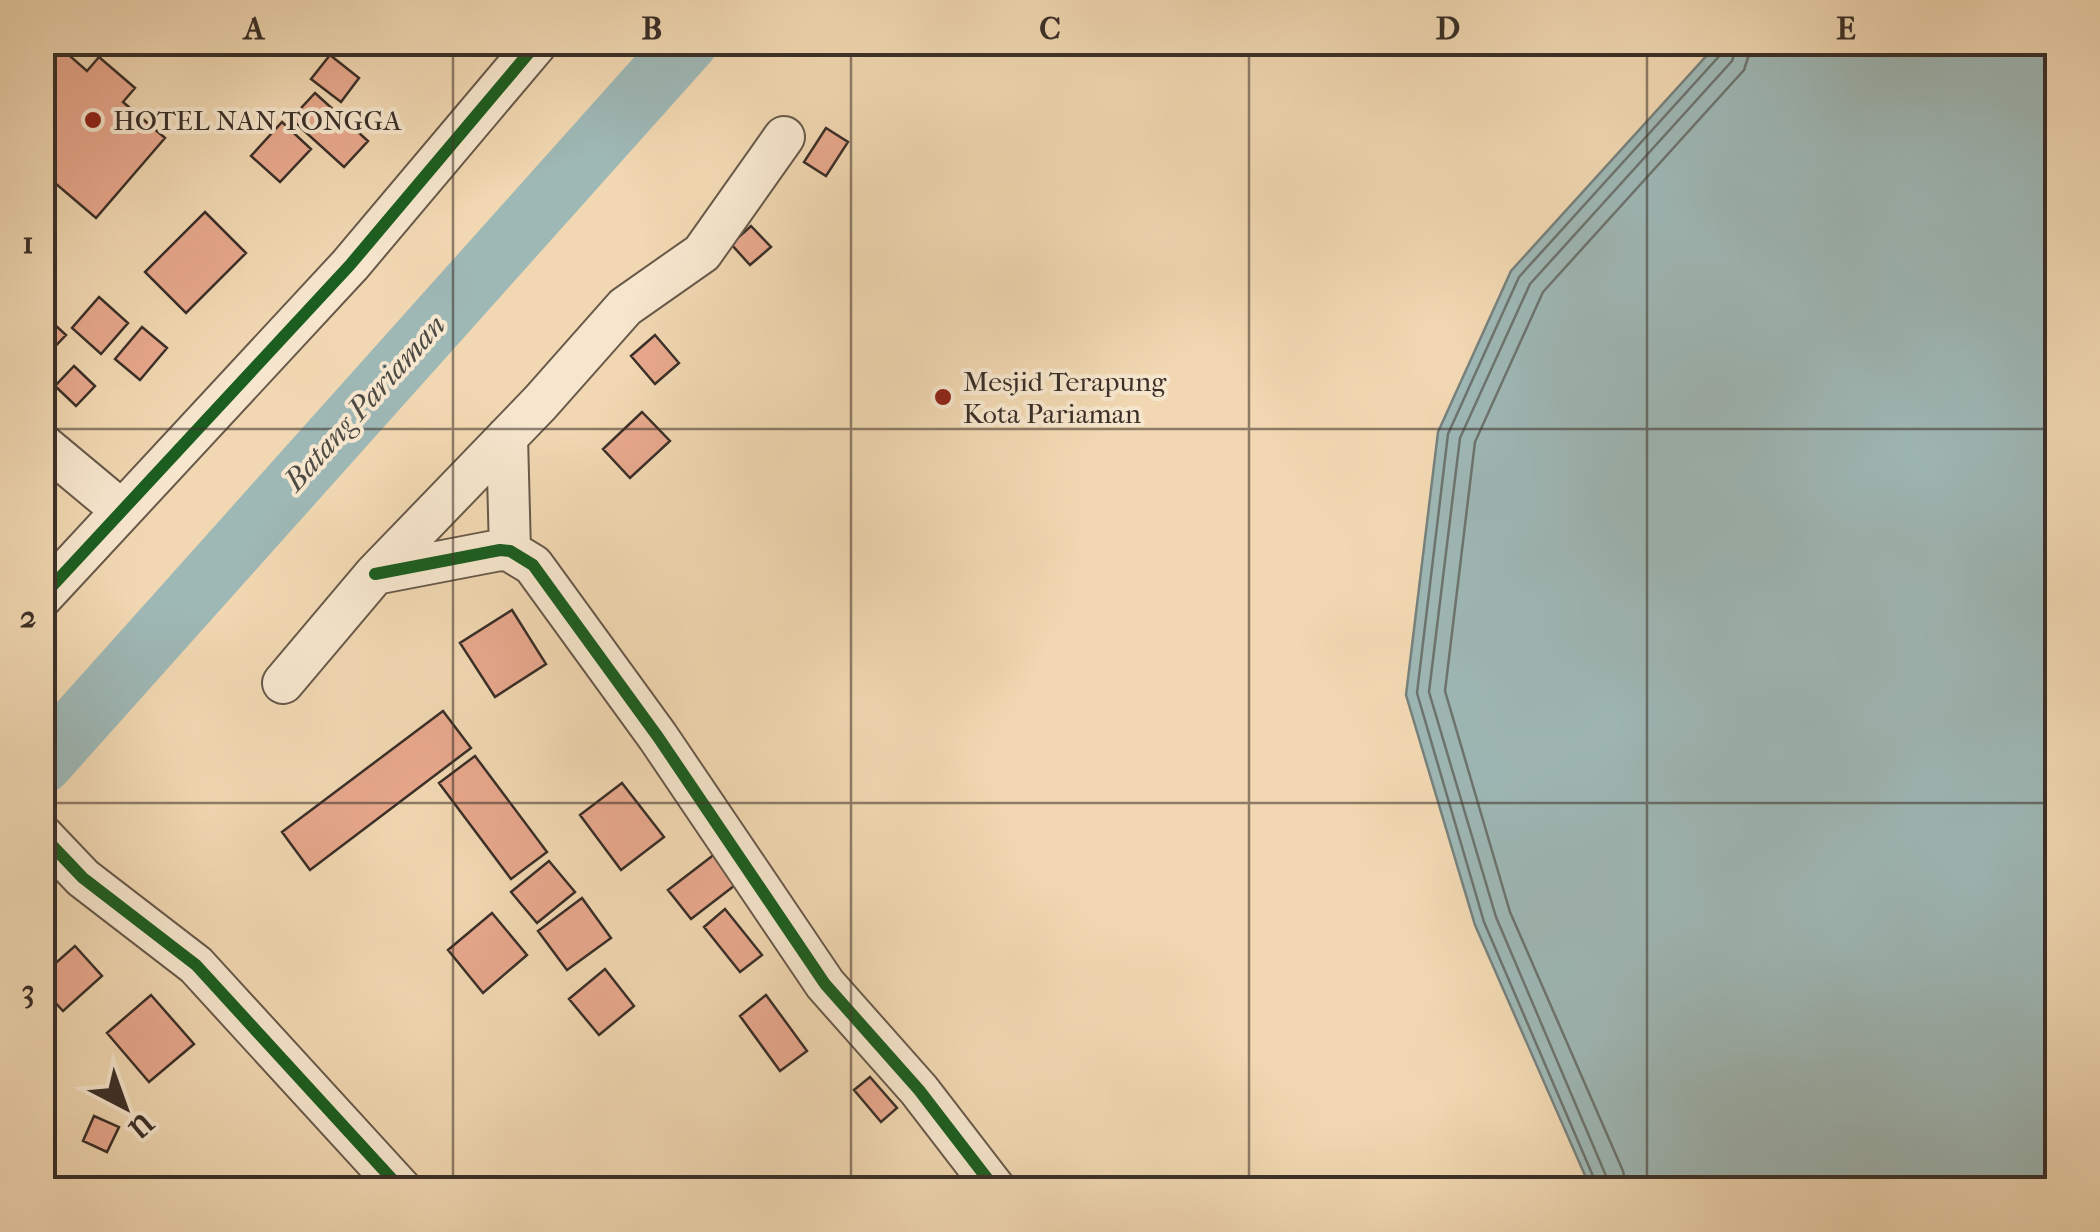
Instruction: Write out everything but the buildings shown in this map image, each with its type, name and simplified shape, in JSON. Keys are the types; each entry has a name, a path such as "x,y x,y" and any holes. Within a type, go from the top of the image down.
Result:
{"street":[{"path":"42,596 350,264 538,42"},
{"path":"283,683 376,574 508,437 625,307 702,253 784,137"},
{"path":"508,437 510,551"},
{"path":"42,444 120,509"},
{"path":"376,574 451,558 510,551 548,580 825,984 919,1090 996,1190"},
{"path":"42,835 83,878 196,965 402,1190"}],"water":[{"path":"1719,42 2057,43 2057,1189 1591,1189 1475,925 1406,695 1438,432 1511,271"}],"waterway":[{"name":"Batang Pariaman","path":"42,764 688,42"}],"cycle path":[{"path":"42,597 350,265 538,42"},
{"path":"375,574 500,550 510,551 533,565 658,737 825,984 919,1090 996,1190"},
{"path":"42,835 83,878 196,965 402,1190"}],"place":[{"name":"HOTEL NAN TONGGA","path":"93,120"},
{"name":"Mesjid Terapung Kota Pariaman","path":"943,397"}]}
